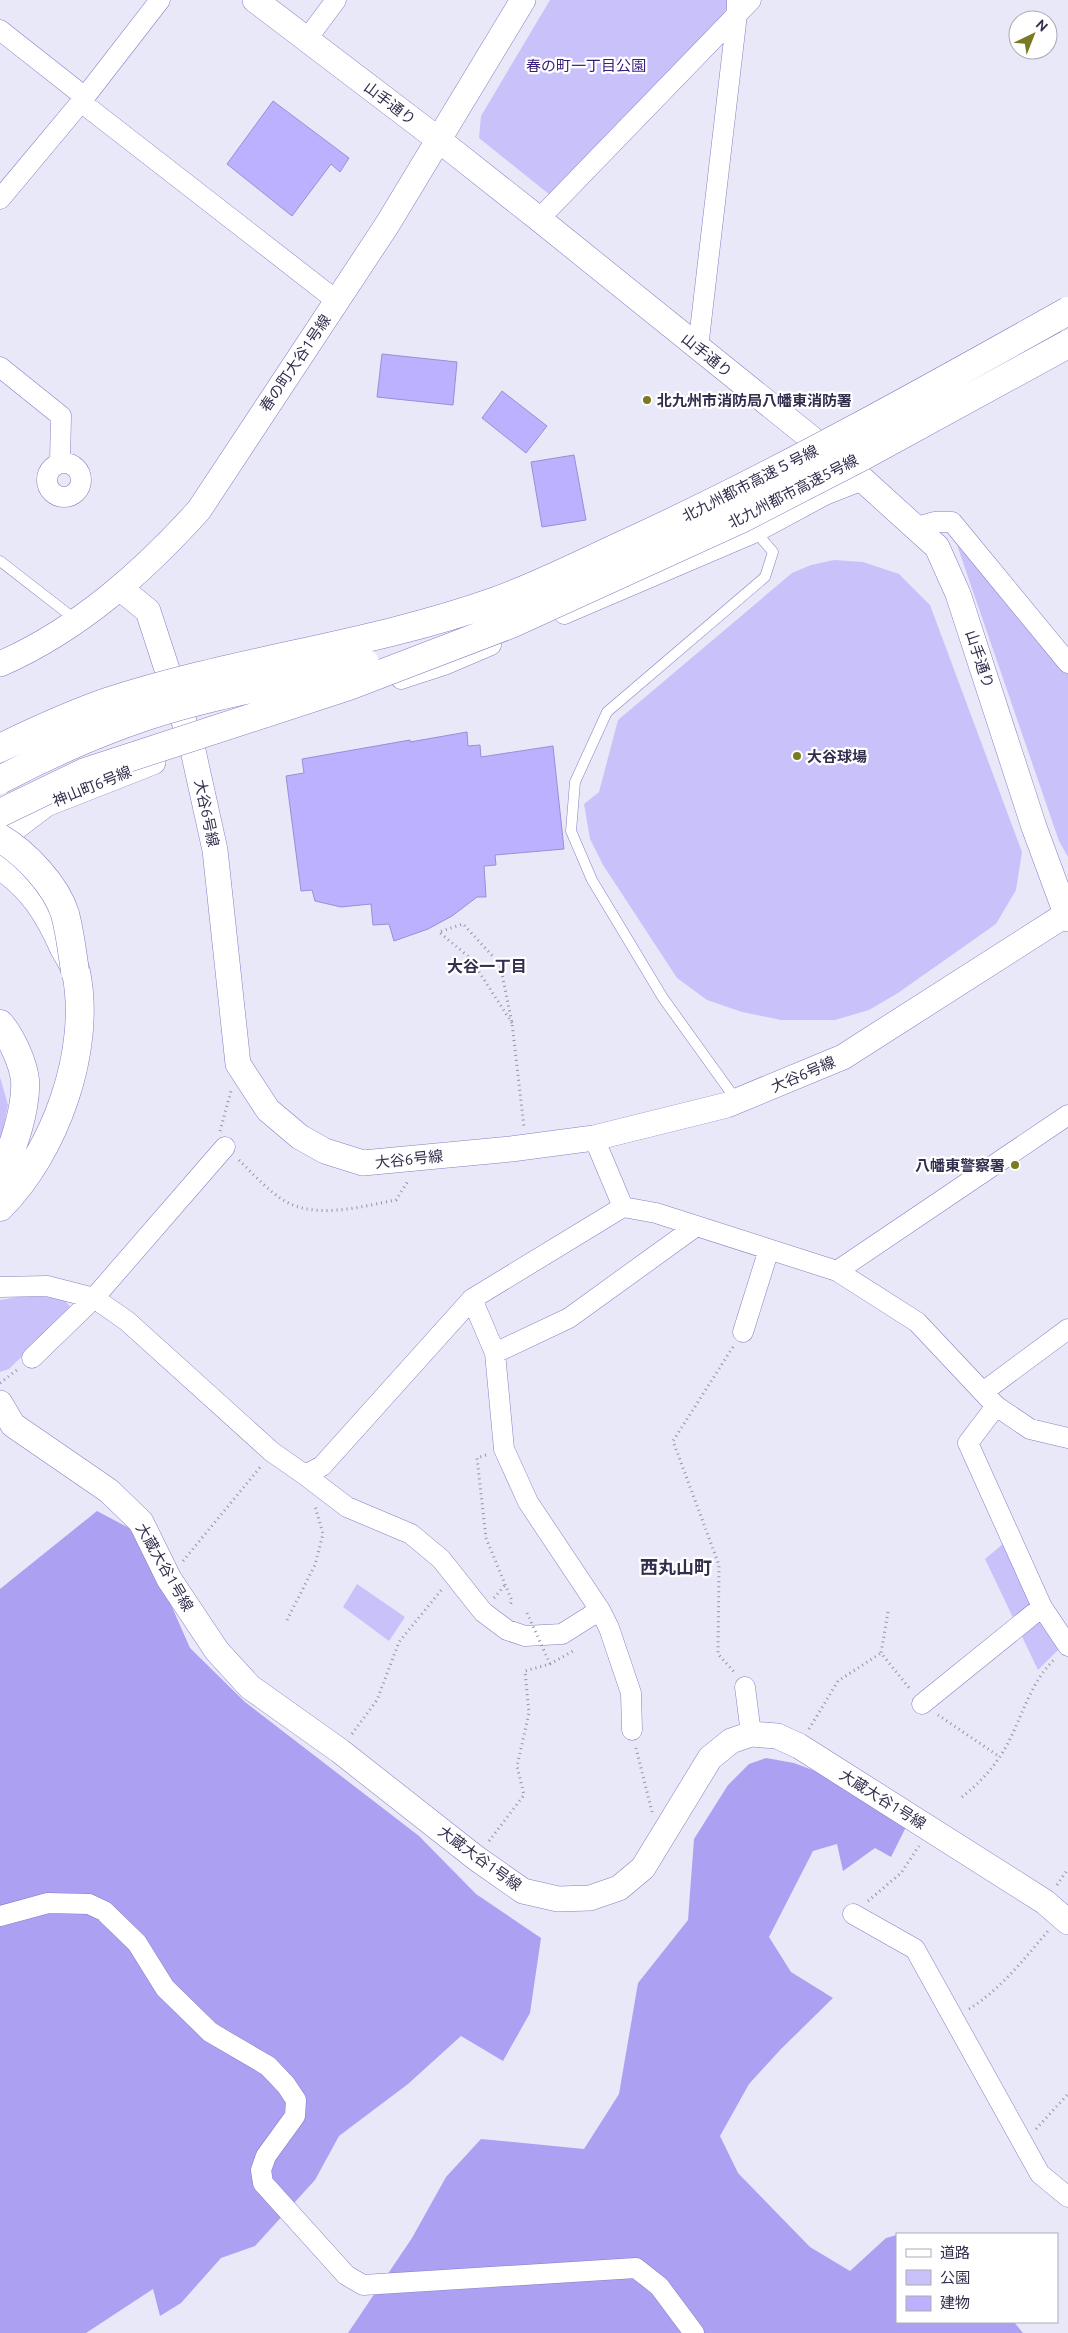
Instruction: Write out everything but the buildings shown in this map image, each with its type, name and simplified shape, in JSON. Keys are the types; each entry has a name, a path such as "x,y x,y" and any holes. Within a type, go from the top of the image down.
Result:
{"highway":[{"name":"北九州都市高速５号線","path":"0,748 41,728 124,698 194,678 418,625 498,600 677,520 907,402 1068,312"},
{"name":"北九州都市高速5号線","path":"512,624 740,518 909,431 1068,344"},
{"path":"0,780 90,738 148,716 418,650 512,624"},
{"path":"0,813 85,772 350,686 512,624"},
{"path":"0,839 12,845 32,863 51,889 64,912 76,971 80,1029 60,1114 43,1151 16,1191 0,1207"},
{"path":"0,865 17,877 37,897 49,916 76,971"},
{"path":"0,1024 19,1060 25,1080 19,1126 7,1162 0,1173"},
{"path":"0,1051 7,1061 19,1126"}],"street":[{"path":"0,199 83,99 160,0"},
{"name":"山手通り","path":"255,0 539,219 863,480 937,547 958,594 1034,827 1067,917"},
{"path":"307,40 336,0"},
{"name":"春の町大谷1号線","path":"0,664 21,655 77,621 120,588 165,549 199,510 337,301 439,140 523,0"},
{"path":"539,219 737,7 751,0"},
{"path":"698,348 737,7"},
{"path":"0,30 83,99 337,301"},
{"path":"0,367 61,416 60,463"},
{"path":"192,746 444,665 756,532 825,495 863,480"},
{"path":"917,527 934,522 952,522 1068,662"},
{"name":"大谷6号線","path":"120,588 148,611 192,746 215,850 238,1064 268,1110 300,1137 325,1151 363,1164 526,1147 594,1138 738,1101 843,1057 1067,917"},
{"name":"神山町6号線","path":"0,839 46,804 192,746"},
{"path":"837,1271 1068,1115"},
{"path":"594,1138 623,1207"},
{"path":"32,1358 94,1298 225,1146"},
{"path":"305,1475 322,1466 472,1298 623,1207 656,1213 837,1271 917,1322 990,1399 1030,1429 1068,1438"},
{"path":"495,1353 569,1318 695,1227"},
{"path":"743,1332 769,1249"},
{"path":"0,1287 47,1286 94,1298 127,1321 272,1452 347,1507 411,1534 441,1559 452,1576 482,1612 507,1630 525,1636 562,1634 600,1610"},
{"path":"472,1298 495,1353 504,1449 528,1502 600,1610 609,1628 631,1693 632,1730"},
{"path":"1065,1650 1042,1607 968,1443 990,1399 1068,1329"},
{"name":"大蔵大谷1号線","path":"0,1403 13,1425 109,1491 141,1522 168,1579 217,1651 250,1687 340,1751 476,1858 523,1891 558,1899 590,1898 619,1888 644,1868 710,1758 731,1741 751,1734 777,1736 799,1746 1045,1902 1064,1919"},
{"path":"922,1704 1042,1607"},
{"path":"745,1687 751,1734"},
{"path":"0,1916 48,1903 90,1904 104,1911 137,1943 164,1988 210,2032 268,2066 286,2085 296,2100 295,2116 266,2156 261,2170 263,2183 346,2275 362,2285 636,2268 659,2286 694,2333"},
{"path":"860,1908 915,1949 1040,2174 1068,2197"}],"lane":[{"path":"738,1101 663,998 592,880 571,831 575,782 608,712 764,577 773,552 756,532"},
{"path":"0,561 77,621"}],"path":[{"path":"512,1023 470,958 440,932 463,924 500,964 512,1023 526,1147"},
{"path":"230,1093 220,1130 225,1146 277,1197 310,1211 340,1211 396,1200"},
{"path":"743,1332 673,1441 719,1565 718,1654 745,1687"},
{"path":"504,1449 477,1458 486,1538 512,1601 508,1609 512,1614"},
{"path":"168,1579 272,1452"},
{"path":"287,1620 315,1565 323,1534 305,1475"},
{"path":"340,1751 377,1700 399,1642 452,1576"},
{"path":"522,1616 527,1612 550,1664"},
{"path":"476,1858 524,1795 518,1766 529,1713 525,1670 550,1664 579,1648"},
{"path":"962,1798 976,1786 1000,1757 1042,1670 1065,1650"},
{"path":"799,1746 838,1681 881,1653"},
{"path":"632,1730 650,1810 665,1833"},
{"path":"860,1908 901,1873 931,1828"},
{"path":"954,2019 987,1998 1064,1919"},
{"path":"1020,2138 1036,2129 1068,2094"}],"green space":[{"name":"春の町一丁目公園","path":"550,0 729,0 729,5 716,25 550,195 479,138 481,116"},
{"path":"957,545 1068,672 1068,857 1059,841"},
{"name":"大谷球場","path":"834,560 863,562 899,574 930,605 1022,852 1016,890 996,924 898,993 869,1010 835,1020 781,1020 742,1012 707,1000 677,978 603,865 590,839 584,804 599,792 618,720 792,573 811,565"},
{"path":"0,1077 8,1105 0,1145"},
{"path":"24,1296 63,1298 71,1308 9,1369 0,1372 0,1300"},
{"path":"1004,1543 1061,1647 1038,1670 985,1559"},
{"path":"357,1584 405,1617 389,1641 343,1607"}],"shaded area":[{"path":"97,1511 129,1528 157,1573 190,1648 245,1702 419,1836 476,1894 541,1938 530,2013 503,2061 461,2036 408,2084 339,2136 315,2180 255,2246 221,2258 181,2303 160,2316 153,2289 86,2333 0,2333 0,1589"},
{"path":"766,1758 794,1763 836,1779 906,1827 891,1857 875,1848 843,1871 837,1844 813,1851 769,1937 791,1972 833,1998 781,2049 749,2084 720,2136 738,2173 810,2247 850,2271 886,2238 896,2235 896,2323 1015,2323 1023,2333 348,2333 412,2238 446,2177 481,2139 584,2149 619,2094 638,1983 688,1920 694,1839 728,1785 749,1764"}],"place":[{"name":"北九州市消防局八幡東消防署","path":"647,400"},
{"name":"大谷球場","path":"797,756"},
{"name":"八幡東警察署","path":"1015,1165"}],"district":[{"name":"大谷一丁目","path":"487,966"},
{"name":"西丸山町","path":"676,1567"}]}
